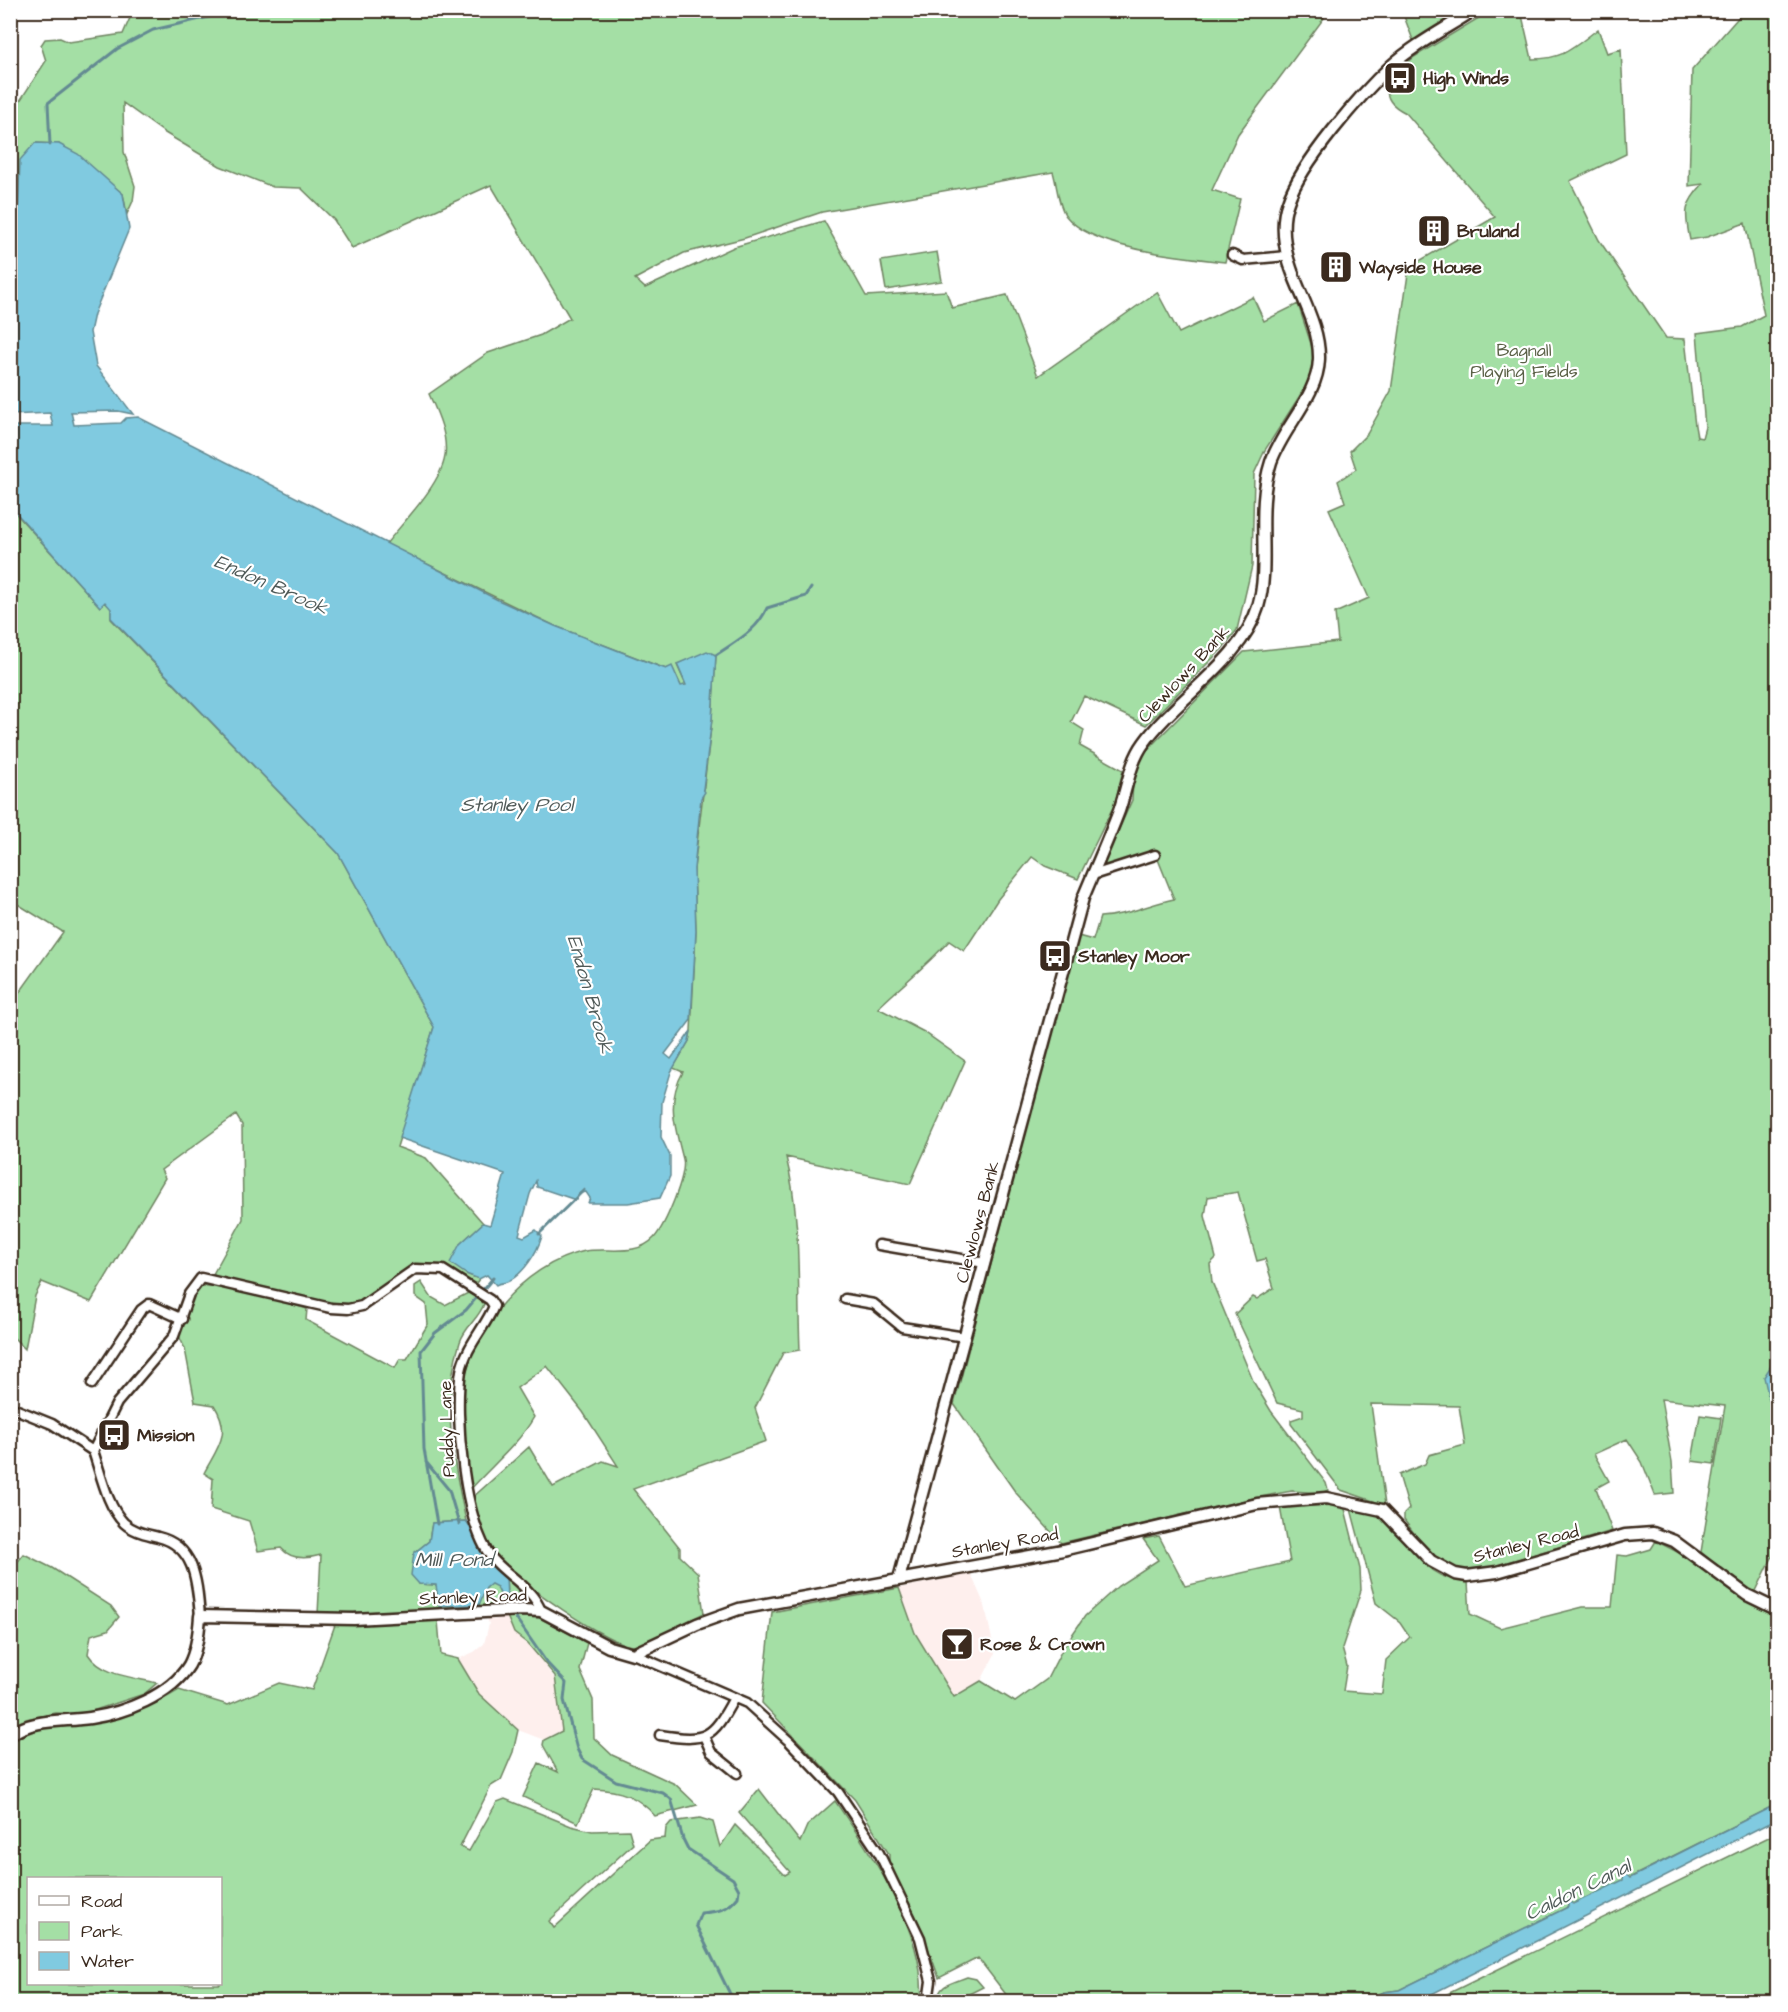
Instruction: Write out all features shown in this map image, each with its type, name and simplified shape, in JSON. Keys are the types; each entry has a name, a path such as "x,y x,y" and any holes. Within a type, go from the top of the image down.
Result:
{"street":[{"name":"Clewlows Bank","path":"899,1579 986,1263 1067,954 1133,765 1143,743 1232,649 1250,626 1257,608 1261,588 1263,495 1271,462 1280,440 1312,385 1319,361 1317,336 1287,256 1284,229 1288,202 1299,180 1334,129 1392,65 1474,10"},
{"path":"1232,255 1243,260 1287,256"},
{"path":"1093,875 1155,855"},
{"path":"879,1245 986,1263"},
{"name":"Puddy Lane","path":"93,1451 117,1403 141,1372 174,1336 182,1319 189,1293 201,1278 331,1308 348,1309 362,1306 416,1269 443,1270 486,1297 494,1306 472,1343 462,1369 459,1397 466,1490 473,1523 491,1557 536,1598 541,1611"},
{"path":"845,1299 874,1304 902,1327 965,1337"},
{"path":"92,1384 141,1310 149,1304 182,1319"},
{"path":"10,1407 52,1424 93,1451 118,1516 136,1531 165,1538 180,1548 190,1560 196,1577 200,1616 189,1664 164,1689 145,1701 110,1714 45,1722 10,1735"},
{"name":"Stanley Road","path":"200,1616 354,1619 522,1610 541,1611 609,1647 633,1654 697,1624 739,1609 1063,1550 1257,1504 1326,1498 1382,1510 1431,1561 1455,1574 1467,1576 1491,1573 1625,1535 1653,1533 1674,1541 1747,1595 1778,1610"},
{"path":"633,1654 747,1703 790,1742 838,1792 879,1853 920,1938 931,1981 928,2001"},
{"path":"660,1735 691,1739 704,1736 716,1728 734,1698"},
{"path":"704,1736 711,1752 736,1773"}],"shaded area":[{"name":"Rose & Crown","path":"971,1574 985,1606 995,1654 981,1681 954,1698 915,1633 899,1588"},
{"path":"507,1616 514,1633 534,1651 558,1683 562,1731 551,1738 544,1740 518,1730 479,1694 458,1659 474,1652 484,1644 489,1624 487,1618 494,1620"}],"green space":[{"path":"1320,10 1324,18 1238,134 1212,190 1240,199 1225,262 1140,250 1096,237 1079,228 1063,212 1053,172 822,212 745,238 684,253 635,279 645,288 734,247 824,221 866,296 946,291 952,308 1007,295 1038,376 1157,292 1179,333 1253,297 1264,321 1298,304 1314,353 1312,369 1306,386 1265,450 1254,474 1252,566 1237,630 1222,649 1146,725 1084,696 1071,722 1084,730 1080,746 1123,770 1115,803 1078,879 1045,866 1032,857 998,899 964,951 949,941 878,1008 924,1032 965,1061 910,1184 786,1157 797,1229 800,1350 783,1353 755,1408 766,1441 633,1489 680,1548 680,1556 698,1573 704,1613 639,1645 621,1643 563,1610 509,1569 500,1560 486,1538 472,1498 529,1447 553,1487 603,1461 618,1466 583,1412 547,1366 517,1388 534,1417 528,1427 513,1446 470,1490 463,1395 467,1371 475,1348 487,1325 502,1304 520,1286 540,1270 562,1258 585,1251 630,1249 647,1244 659,1232 674,1200 682,1176 683,1159 673,1104 683,1072 673,1068 689,1041 691,1031 696,931 694,869 712,719 716,655 677,665 686,685 681,686 672,667 666,669 555,626 386,544 429,490 442,467 446,448 445,440 429,394 488,353 541,335 570,318 491,185 352,248 334,220 301,188 273,187 220,166 165,133 123,103 124,152 135,186 133,201 127,214 123,194 59,144 35,143 11,331 11,110 16,107 46,61 41,45 45,39 60,38 69,42 123,34 133,11"},
{"path":"1402,11 1463,11 1443,25 1413,40"},
{"name":"Bagnall Playing Fields","path":"1490,11 1521,11 1532,59 1560,55 1575,47 1598,29 1607,53 1621,49 1626,154 1570,181 1599,240 1666,338 1685,339 1695,426 1697,437 1702,438 1705,427 1697,333 1742,327 1764,315 1745,223 1707,237 1690,240 1687,209 1692,197 1703,184 1689,186 1692,70 1744,11 1777,11 1778,1545 1755,1593 1746,1590 1701,1552 1725,1406 1661,1399 1672,1462 1674,1493 1655,1495 1642,1462 1627,1439 1594,1454 1609,1481 1596,1488 1612,1531 1485,1569 1470,1571 1458,1569 1437,1559 1420,1542 1404,1520 1404,1514 1409,1509 1399,1475 1425,1464 1429,1455 1465,1445 1459,1406 1371,1404 1385,1505 1341,1490 1291,1424 1291,1420 1303,1416 1303,1409 1277,1403 1235,1314 1253,1297 1257,1299 1274,1288 1265,1259 1257,1261 1238,1192 1208,1197 1205,1216 1216,1258 1210,1264 1212,1282 1254,1383 1271,1411 1326,1483 1328,1490 1322,1493 1292,1491 1254,1498 1061,1543 1016,1493 954,1404 1078,936 1093,940 1100,917 1174,899 1155,852 1100,871 1132,800 1133,781 1141,756 1244,652 1338,642 1335,613 1369,598 1329,509 1345,502 1338,481 1356,469 1350,451 1367,434 1391,391 1409,267 1495,217 1406,113 1391,101 1387,93 1387,82 1414,57"},
{"path":"937,252 942,281 886,290 881,261"},
{"path":"10,507 100,607 105,602 111,608 111,619 338,853 434,1027 397,1147 426,1158 483,1223 460,1244 466,1274 479,1279 474,1286 445,1270 424,1266 414,1267 358,1302 349,1305 330,1305 299,1300 219,1279 213,1274 243,1219 242,1125 236,1115 161,1170 165,1178 91,1302 42,1282 35,1296 25,1349 11,1335 11,999 15,999 63,932 11,900"},
{"path":"421,1282 431,1297 445,1305 468,1293 479,1298 484,1304 460,1342 451,1387 453,1454 466,1521 432,1523 429,1541 414,1553 419,1584 486,1588 491,1583 497,1587 502,1598 507,1599 506,1575 523,1597 520,1602 512,1606 318,1614 321,1555 294,1557 281,1548 258,1551 249,1521 211,1509 213,1479 204,1473 221,1440 222,1424 214,1405 195,1402 185,1349 179,1336 186,1310 194,1292 206,1286 218,1286 268,1298 307,1309 306,1320 395,1368 400,1359 407,1359 428,1324 426,1304 415,1296 415,1286"},
{"path":"1700,1415 1721,1418 1714,1464 1692,1461"},
{"path":"1339,1505 1345,1509 1360,1569 1361,1590 1342,1648 1347,1666 1343,1691 1382,1694 1386,1660 1410,1637 1400,1622 1376,1603 1351,1509 1362,1507 1384,1519 1433,1571 1449,1579 1468,1582 1470,1614 1500,1628 1583,1607 1612,1607 1617,1555 1627,1556 1651,1549 1656,1541 1691,1559 1737,1595 1777,1617 1777,1804 1629,1878 1626,1872 1623,1874 1624,1880 1573,1904 1567,1902 1568,1907 1399,1990 1384,1992 1365,2001 1011,2001 978,1958 939,1978 919,1923 889,1865 889,1854 855,1800 762,1703 772,1612 899,1588 915,1633 954,1697 981,1681 1015,1702 1047,1679 1063,1648 1085,1616 1118,1586 1158,1560 1143,1539 1159,1536 1185,1586 1290,1562 1280,1507"},
{"path":"24,1554 52,1568 111,1606 119,1617 108,1630 91,1635 88,1654 94,1661 101,1667 119,1675 157,1683 144,1694 83,1714 56,1713 26,1719 11,1727 10,1571"},
{"path":"507,1616 540,1618 587,1643 580,1670 593,1700 594,1738 612,1755 675,1784 697,1805 655,1816 642,1803 628,1795 594,1789 578,1823 523,1797 539,1763 558,1772 543,1745 544,1740 562,1731 555,1676 528,1644 514,1633"},
{"path":"438,1621 441,1655 458,1659 479,1694 518,1730 513,1752 501,1780 491,1786 460,1847 469,1851 497,1802 505,1799 571,1826 592,1831 629,1830 633,1844 549,1921 554,1928 650,1840 665,1838 666,1828 671,1822 700,1818 713,1822 720,1847 735,1825 785,1875 790,1872 739,1813 759,1789 800,1842 807,1826 835,1801 880,1870 906,1923 921,1975 921,2001 11,2001 10,1745 21,1736 48,1726 128,1714 179,1690 228,1705 279,1683 312,1690 336,1622"},
{"path":"1777,1833 1777,2001 1433,2001"},
{"path":"967,1977 976,1979 983,1987 955,2001 937,2001 943,1988"}],"water":[{"name":"Stanley Pool","path":"35,143 59,144 78,154 123,194 129,229 94,314 90,332 96,366 133,414 118,411 71,412 74,425 121,423 126,418 138,417 498,600 555,626 655,665 666,669 672,666 681,686 686,685 677,664 707,651 716,655 712,719 703,789 705,792 701,798 694,869 696,931 691,1020 665,1054 671,1059 691,1031 689,1041 671,1072 662,1102 661,1137 670,1156 670,1176 660,1198 628,1203 588,1203 590,1198 586,1192 580,1193 576,1200 537,1187 536,1181 530,1194 519,1235 524,1237 536,1230 542,1236 529,1262 520,1273 507,1282 496,1285 487,1275 479,1279 466,1274 450,1263 460,1244 483,1223 490,1225 505,1174 399,1138 434,1027 338,853 111,618 111,609 105,602 100,607 11,507 11,426 53,426 50,413 11,415 10,331 15,296 20,160"},
{"path":"1777,1364 1777,1410 1769,1400 1764,1377 1771,1366"},
{"name":"Mill Pond","path":"466,1521 506,1575 507,1600 502,1598 497,1587 491,1584 486,1588 479,1605 439,1606 436,1585 419,1584 411,1575 414,1553 429,1541 432,1523"},
{"path":"1777,1804 1777,1819 1418,2001 1365,2001 1384,1992 1399,1990 1568,1907 1568,1901 1573,1904 1623,1880 1624,1872 1630,1878"}],"waterway":[{"name":"Endon Brook","path":"50,145 48,103 117,49 153,30 239,10"},
{"path":"716,655 752,629 767,608 806,596 811,588"},
{"name":"Endon Brook","path":"539,1234 584,1190"},
{"name":"Endon Brook","path":"437,1524 424,1449 421,1351 435,1333 466,1310 493,1278"},
{"path":"426,1462 449,1490 459,1524"},
{"name":"Endon Brook","path":"503,1596 510,1608"},
{"name":"Endon Brook","path":"513,1614 547,1663 566,1683 564,1700 577,1749 582,1759 616,1781 663,1793 671,1799 688,1849 733,1879 739,1890 738,1897 721,1910 701,1913 696,1925 734,2002"}],"place":[{"name":"High Winds","path":"1400,78"},
{"name":"Bruland","path":"1434,231"},
{"name":"Wayside House","path":"1336,267"},
{"name":"Stanley Moor","path":"1055,956"},
{"name":"Mission","path":"114,1435"},
{"name":"Rose & Crown","path":"957,1644"}],"water label":[{"name":"Caldon Canal","path":"1578,1890"}]}
